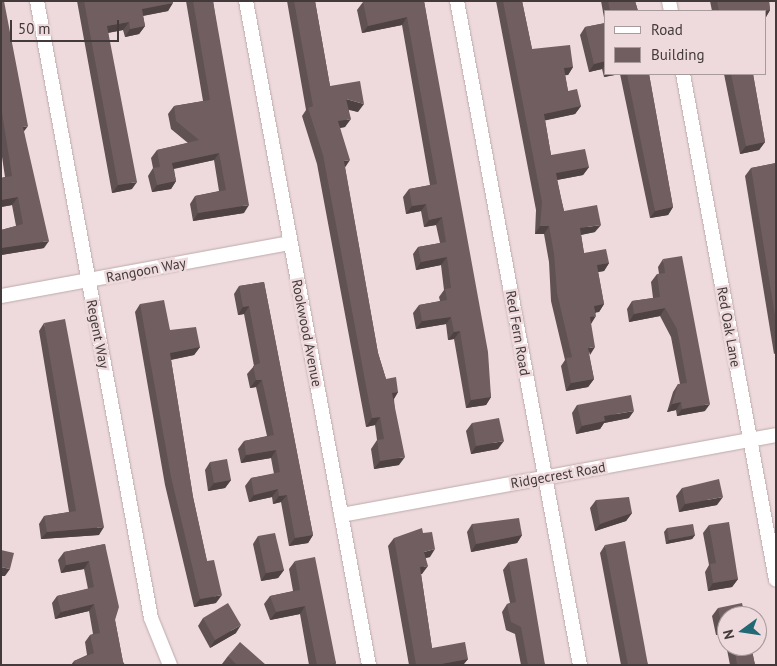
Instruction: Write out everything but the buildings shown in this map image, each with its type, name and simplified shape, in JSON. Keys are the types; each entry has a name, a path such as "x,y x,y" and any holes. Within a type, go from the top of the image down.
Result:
{"street":[{"name":"Regent Way","path":"38,1 151,618 170,664"},
{"name":"Rookwood Avenue","path":"246,1 369,665"},
{"name":"Red Fern Road","path":"457,1 580,665"},
{"name":"Red Oak Lane","path":"683,75 776,580"},
{"name":"Rangoon Way","path":"1,296 290,243"},
{"name":"Ridgecrest Road","path":"341,515 776,435"}]}
